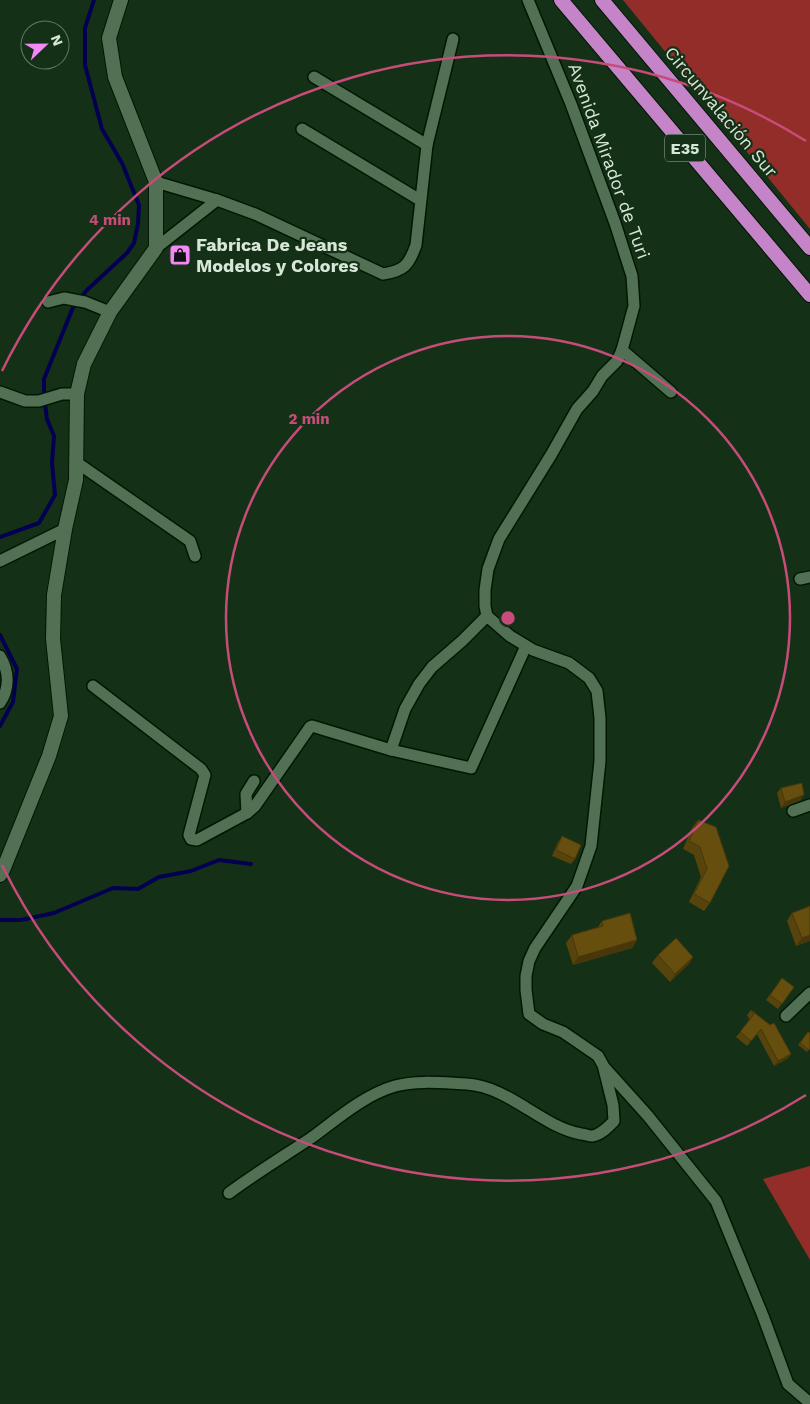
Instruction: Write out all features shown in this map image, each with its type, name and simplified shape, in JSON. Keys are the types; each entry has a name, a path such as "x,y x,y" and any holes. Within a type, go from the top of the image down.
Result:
{"highway":[{"name":"E35","path":"561,0 810,295"},
{"name":"Circunvalación Sur","path":"602,0 810,248"}],"main road":[{"path":"0,875 49,756 62,716 53,639 54,595 65,529 76,480 77,394 84,364 110,312 156,248 156,182 115,77 109,38 119,0"}],"street":[{"name":"Avenida Mirador de Turi","path":"487,616 485,590 488,569 499,539 577,409 602,376 617,361 622,350 634,306 632,276 614,223 571,104 528,0"},
{"path":"156,182 217,200 255,214 383,274 404,268 412,257 416,245 427,145 453,39"},
{"path":"314,77 427,145"},
{"path":"302,129 420,200"},
{"path":"156,248 217,200"},
{"path":"48,302 64,298 84,302 110,312"},
{"path":"622,350 671,392"},
{"path":"0,392 25,402 39,402 62,394 77,394"},
{"path":"76,462 190,541 195,556"},
{"path":"0,562 65,529"},
{"path":"391,750 406,709 419,684 432,667 487,616 510,636 526,646 551,658 569,663 589,678 597,691 601,737 591,846 577,886 535,948 529,961 526,976 529,1014 543,1024 562,1032 598,1056 604,1067 648,1116 716,1201 763,1316 788,1384 810,1403"},
{"path":"93,686 201,768 205,775 189,835 191,839 197,840 255,806 307,730 312,726 391,750 471,768 526,646"},
{"path":"0,656 6,666 8,676 6,689 0,703"},
{"path":"247,812 246,794 254,781"},
{"path":"793,811 810,806"},
{"path":"786,1016 810,993"},
{"path":"229,1193 356,1106 380,1092 396,1086 418,1082 474,1085 490,1089 571,1132 592,1136 606,1130 614,1121 613,1105 604,1067"}],"shaded area":[{"path":"623,0 810,0 810,229"},
{"path":"810,1166 810,1260 763,1179"}],"building":[{"path":"802,783 804,795 785,802 781,788"},
{"path":"698,820 716,827 729,866 710,903 694,894 707,869 700,847 689,841"},
{"path":"562,836 581,845 575,859 556,850"},
{"path":"810,906 810,935 802,938 792,913"},
{"path":"630,913 637,940 578,957 572,935 603,926 602,921"},
{"path":"676,938 693,957 675,974 658,955"},
{"path":"782,978 794,987 782,1004 770,995"},
{"path":"751,1010 770,1025 774,1023 791,1054 778,1061 761,1029 751,1041 740,1032 754,1014"},
{"path":"808,1032 810,1033 809,1050 800,1043"}],"waterway":[{"path":"0,537 39,523 55,495 52,463 54,436 47,419 44,379 74,305 87,290 127,253 134,243 138,224 139,205 122,163 102,129 85,65 85,28 94,0"},
{"path":"0,635 17,669 13,702 0,726"},
{"path":"0,920 21,920 54,913 113,888 138,889 159,877 191,871 219,860 251,864"}],"place":[{"name":"Fabrica De Jeans Modelos y Colores","path":"180,255"}]}
